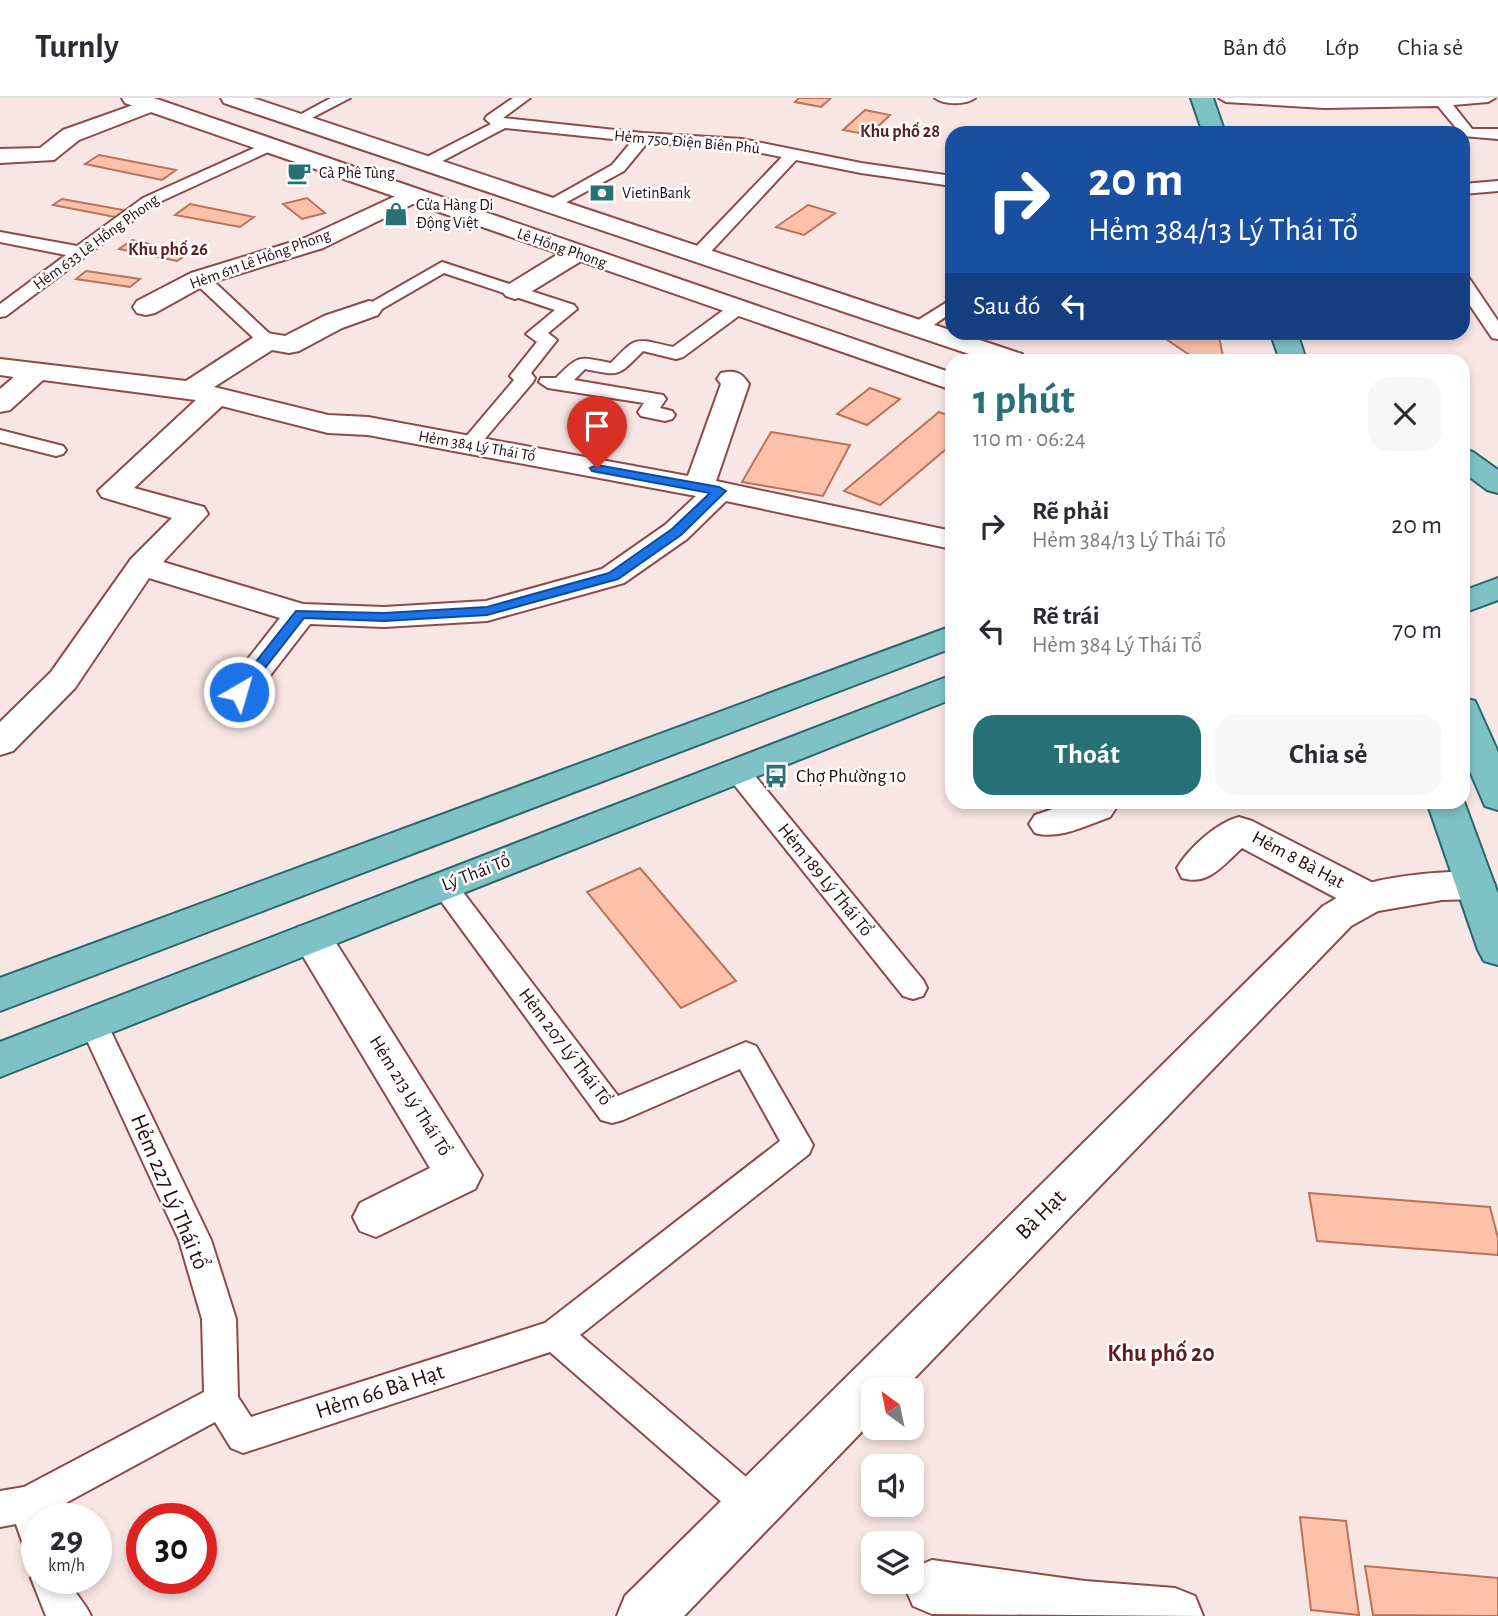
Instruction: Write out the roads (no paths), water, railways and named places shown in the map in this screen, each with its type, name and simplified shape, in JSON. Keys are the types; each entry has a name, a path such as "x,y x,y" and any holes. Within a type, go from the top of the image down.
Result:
{"main road":[{"path":"1202,98 1212,126"},
{"path":"1470,458 1498,454"},
{"path":"1470,464 1498,484"},
{"path":"1470,600 1498,588"},
{"path":"0,995 945,639"},
{"name":"Lý Thái Tổ","path":"0,1060 945,689"},
{"path":"1470,727 1498,797"},
{"path":"1448,809 1498,950"}],"street":[{"name":"Lê Hồng Phong","path":"232,98 945,337"},
{"name":"Lê Hồng Phong","path":"142,101 945,380"},
{"path":"0,156 46,155 71,135 142,101"},
{"name":"Hẻm 611 Lê Hồng Phong","path":"146,307 200,278 314,243 413,195"},
{"path":"516,290 577,253"},
{"path":"0,743 63,680 142,566 193,514 113,491 204,393 267,341 289,345 333,322 369,309"},
{"name":"Lê Hồng Phong","path":"953,340 994,354"},
{"name":"Hẻm 384 Lý Thái Tổ","path":"0,367 204,393 327,424 368,426 709,489 945,539"},
{"path":"0,404 37,371"},
{"path":"142,566 301,614 384,617 487,611 613,576 677,532 709,489 736,384 731,379"},
{"path":"239,692 301,614"},
{"path":"1048,824 1094,809"},
{"name":"Hẻm 8 Bà Hạt","path":"1196,868 1240,830 1369,898"},
{"name":"Bà Hạt","path":"645,1616 1337,916 1369,898 1442,886 1475,885"},
{"name":"Hẻm 213 Lý Thái Tổ","path":"312,938 459,1175 376,1217"},
{"path":"932,1587 1085,1613 1175,1616"}],"lane":[{"path":"298,120 343,98"},
{"path":"503,123 492,119 523,98"},
{"path":"942,98 968,98"},
{"path":"1226,98 1268,102 1443,102 1488,98"},
{"path":"1443,102 1462,126"},
{"path":"427,163 503,123"},
{"name":"Hẻm 750 Điện Biên Phủ","path":"503,123 643,138 742,144 861,168 945,180"},
{"path":"1470,133 1498,134"},
{"path":"552,205 618,168 643,138"},
{"name":"Hẻm 633 Lê Hồng Phong","path":"0,312 149,201 272,145"},
{"path":"698,255 793,154"},
{"path":"1470,188 1498,186"},
{"path":"0,237 80,252"},
{"path":"369,309 442,267 516,290 568,309 535,334 548,340 519,376 656,399 648,412 665,415"},
{"path":"200,278 267,341"},
{"path":"1470,292 1498,334"},
{"path":"560,384 581,363 615,369 644,344 676,353 738,308"},
{"path":"918,328 945,309"},
{"path":"468,445 526,378"},
{"path":"0,436 56,450"},
{"name":"Hẻm 189 Lý Thái Tổ","path":"737,771 913,988"},
{"name":"Hẻm 207 Lý Thái Tổ","path":"444,886 612,1111 746,1054 798,1145"},
{"name":"Hẻm 227 Lý Thái tổ","path":"93,1023 195,1240 219,1319 221,1401"},
{"name":"Hẻm 66 Bà Hạt","path":"221,1401 243,1436 555,1335 798,1145"},
{"path":"555,1335 752,1506"},
{"path":"44,1503 221,1401"},
{"path":"55,1594 57,1600 72,1616"}],"place":[{"name":"Cà Phê Tùng","path":"299,173"},
{"name":"VietinBank","path":"602,193"},
{"name":"Cửa Hàng Di Động Việt","path":"396,214"},
{"name":"Chợ Phường 10","path":"776,776"}],"district":[{"name":"Khu phố 28","path":"900,132"},
{"name":"Khu phố 26","path":"168,250"},
{"name":"Khu phố 20","path":"1161,1354"}]}
